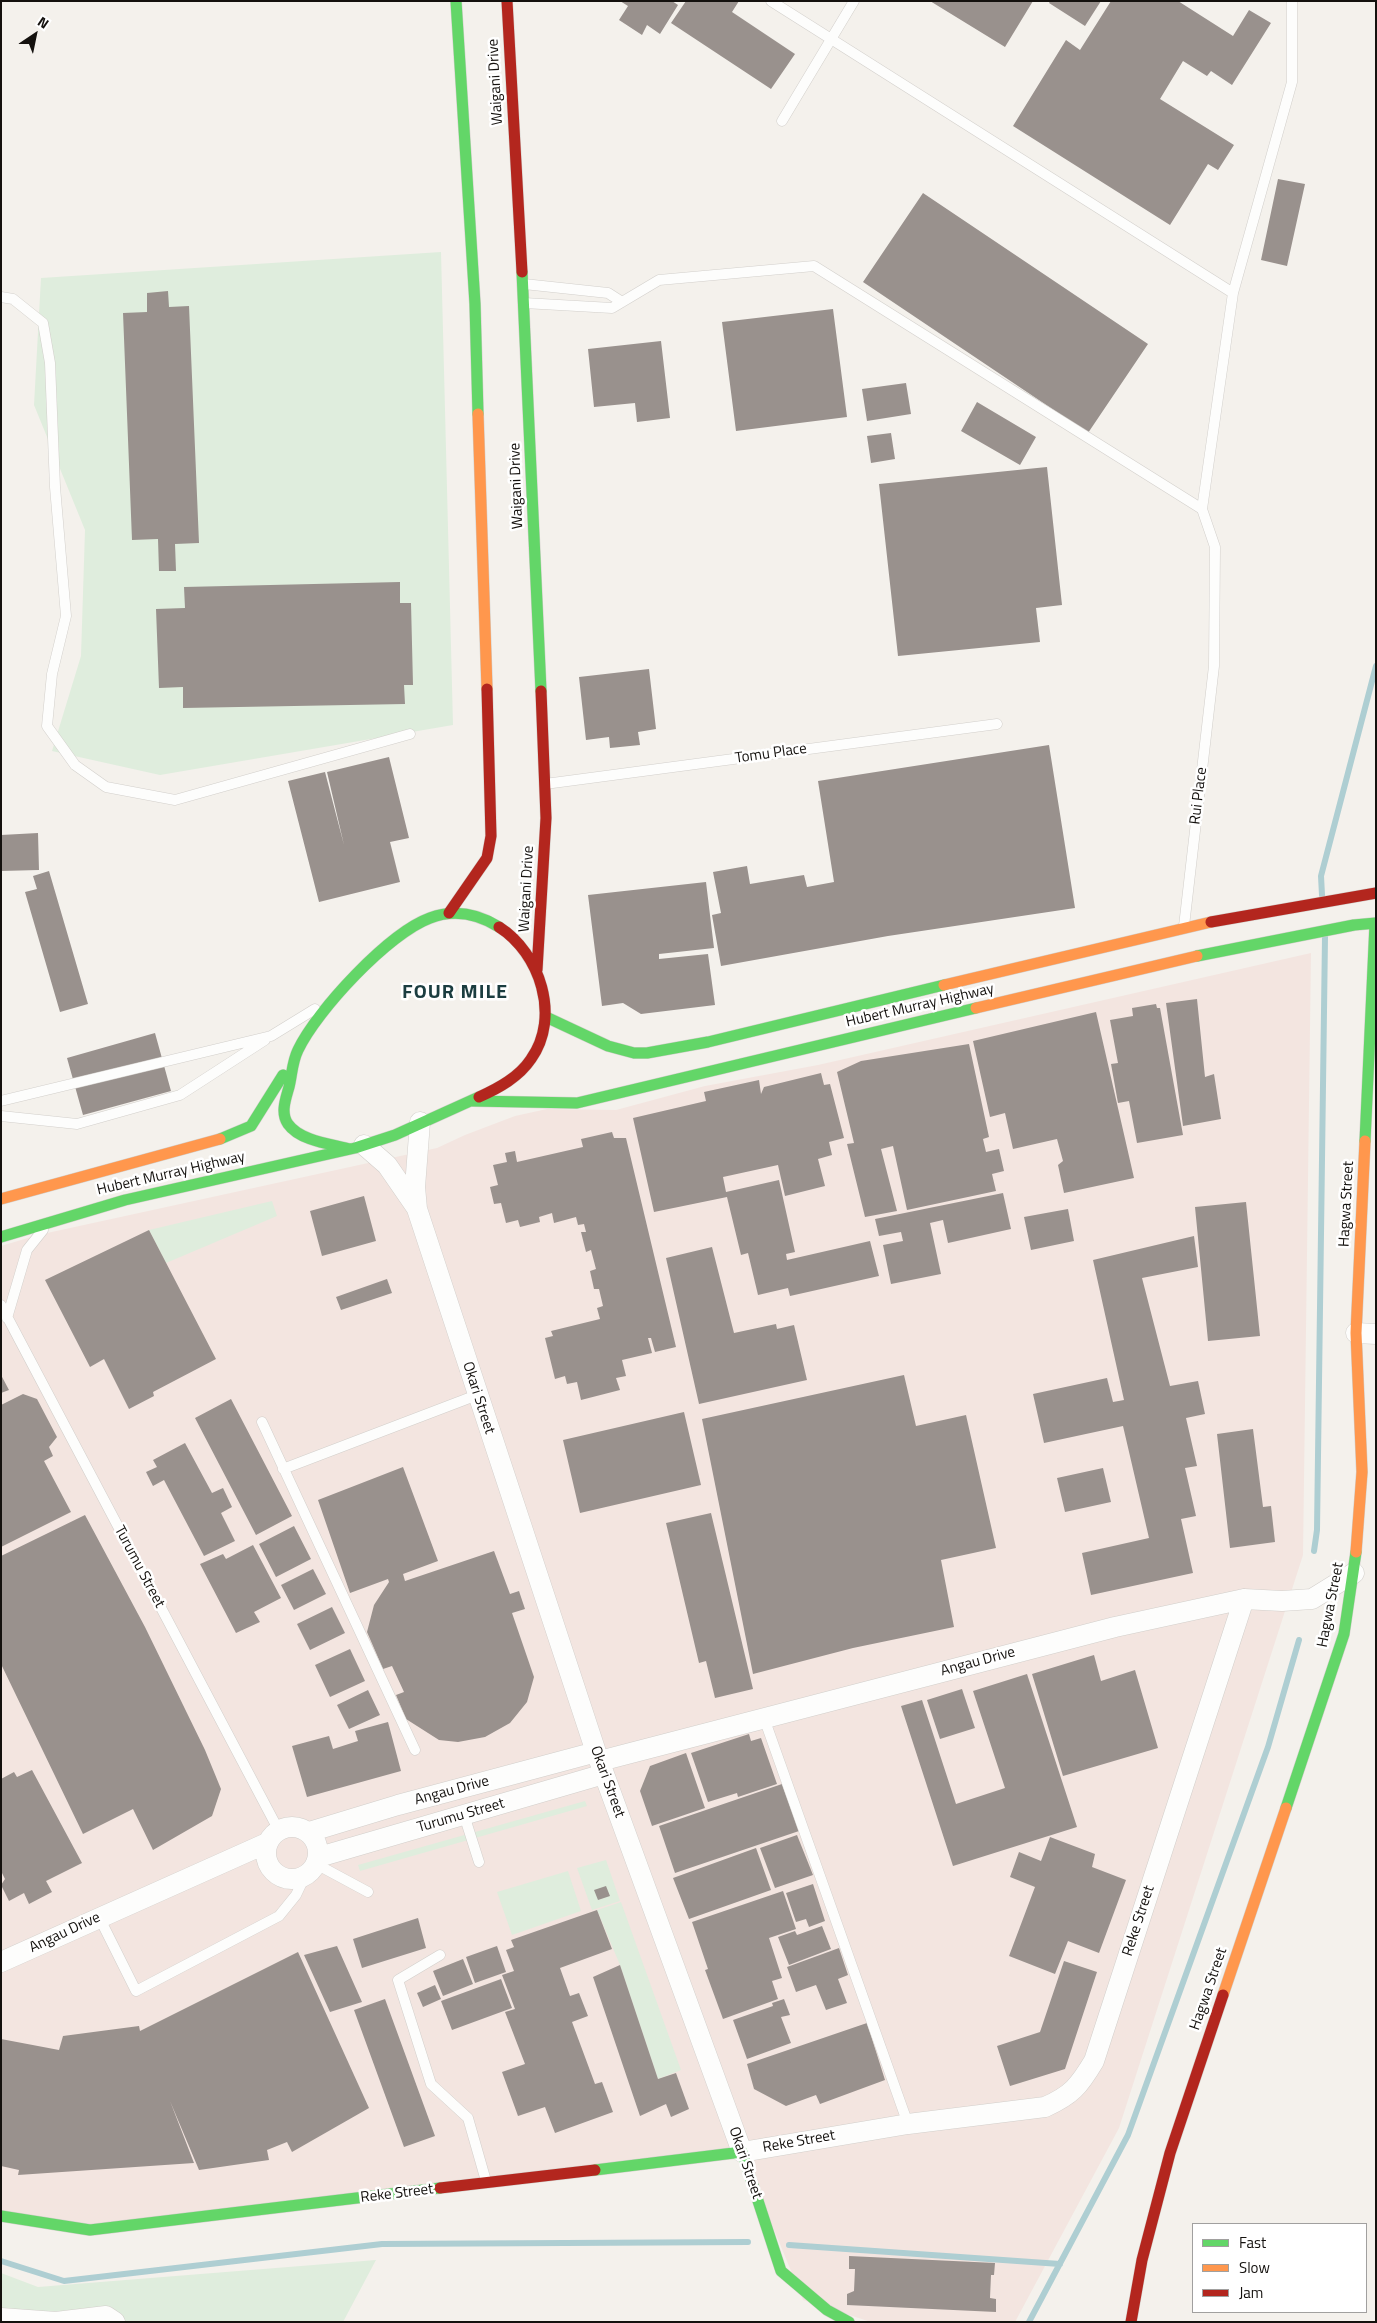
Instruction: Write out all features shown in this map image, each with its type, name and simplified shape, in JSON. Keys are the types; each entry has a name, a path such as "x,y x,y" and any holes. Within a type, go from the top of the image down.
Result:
{"main road":[{"path":"456,1 475,304 491,836 486,858 449,913 475,915 495,924 517,941 537,970 546,1017"},
{"name":"Waigani Drive","path":"506,1 524,284 545,784 546,818 537,970"},
{"name":"Hubert Murray Highway","path":"1,1236 51,1219 198,1182 357,1147 390,1137 469,1101 516,1075 543,1040 546,1017 621,1050 646,1053 718,1039 1184,927 1376,893"},
{"name":"Hubert Murray Highway","path":"1,1199 231,1136 251,1126 298,1050 336,997 392,942 427,919 449,913"},
{"name":"Hubert Murray Highway","path":"469,1101 577,1103 1164,963 1290,936 1375,923"},
{"name":"Hagwa Street","path":"1131,2322 1142,2260 1170,2153 1344,1634 1354,1573 1362,1472 1356,1334 1375,923"},
{"path":"298,1050 283,1109 288,1124 307,1136 357,1147"},
{"name":"Reke Street","path":"1,2216 90,2230 742,2152"},
{"name":"Okari Street","path":"742,2152 781,2271 827,2310 849,2322"}],"street":[{"name":"Okari Street","path":"420,1122 415,1187 417,1208 477,1395 600,1763 742,2152"},
{"name":"Okari Street","path":"357,1147 387,1165 417,1208"},
{"path":"1356,1334 1376,1334"},
{"name":"Angau Drive","path":"309,1832 398,1805 600,1763 764,1718 1115,1627 1244,1598 1282,1601 1312,1599 1354,1573"},
{"name":"Reke Street","path":"742,2152 908,2124 1045,2107 1066,2098 1079,2086 1094,2061 1244,1598"},
{"name":"Turumu Street","path":"313,1866 464,1815 600,1763"},
{"path":"293,1826 309,1832 318,1846 313,1866 294,1879 285,1878 277,1874 270,1868 266,1860 273,1836 293,1826"},
{"name":"Angau Drive","path":"1,1962 273,1836"},
{"path":"1,2318 56,2322 106,2316 115,2322"}],"lane":[{"path":"771,1 1233,293"},
{"path":"782,121 854,1"},
{"path":"524,304 612,308 659,280 814,266 1202,510 1233,293 1292,82 1292,1"},
{"path":"524,284 608,293 622,302"},
{"path":"1,297 13,299 43,323 50,363 55,487 66,616 52,674 47,726 75,765 106,787 175,800 410,734"},
{"name":"Rui Place","path":"1184,927 1214,666 1215,547 1202,510"},
{"name":"Tomu Place","path":"545,784 997,724"},
{"path":"1,1116 77,1124 180,1095 271,1036 336,997"},
{"path":"1,1101 271,1036"},
{"path":"8,1318 27,1250 51,1219"},
{"name":"Turumu Street","path":"1,1305 273,1836"},
{"path":"283,1469 477,1395"},
{"path":"262,1422 415,1750"},
{"path":"764,1718 908,2124"},
{"path":"464,1815 479,1862"},
{"path":"99,1917 136,1991 279,1916 296,1895 313,1866 368,1892"},
{"path":"440,1955 398,1980 431,2084 468,2118 486,2183"}],"shaded area":[{"path":"1311,953 1303,1555 1119,2128 1015,2322 871,2322 803,2300 742,2152 90,2230 1,2216 1,1246 38,1235 437,1148 515,1116 547,1109 616,1110 705,1086 818,1065"}],"green space":[{"path":"441,252 453,725 160,775 52,751 81,656 85,530 34,405 41,278"},
{"path":"272,1201 277,1216 166,1263 149,1230"},
{"path":"585,1801 587,1806 360,1871 358,1865"},
{"path":"606,1860 620,1901 592,1910 577,1868"},
{"path":"568,1871 581,1911 512,1935 497,1892"},
{"path":"621,1902 681,2070 658,2079 620,1965 597,1910"},
{"path":"376,2260 343,2322 1,2322 1,2273 38,2287"}],"building":[{"path":"620,1 672,1 678,5 660,34 647,25 642,35 619,20 628,6"},
{"path":"686,1 739,1 732,12 795,54 771,89 671,23"},
{"path":"930,1 1033,1 1005,47"},
{"path":"1050,1 1101,1 1085,26 1049,3"},
{"path":"1111,1 1178,1 1233,36 1249,10 1271,23 1232,85 1211,71 1207,76 1183,61 1160,99 1234,145 1218,170 1208,164 1170,225 1013,126 1066,40 1080,50"},
{"path":"1278,179 1305,184 1287,266 1261,260"},
{"path":"923,193 1148,344 1088,433 863,282"},
{"path":"168,291 169,307 189,306 199,543 175,544 176,571 159,571 158,539 132,540 123,313 147,312 147,293"},
{"path":"833,309 847,417 736,431 722,322"},
{"path":"661,341 670,418 637,422 635,403 594,407 588,349"},
{"path":"906,383 911,414 867,421 862,389"},
{"path":"977,402 1036,437 1020,465 961,431"},
{"path":"891,433 895,459 871,463 867,436"},
{"path":"1047,467 1062,605 1036,608 1040,642 898,656 879,484"},
{"path":"400,582 400,603 411,603 413,685 404,685 405,704 183,708 183,687 159,688 156,609 185,608 184,587"},
{"path":"649,669 656,729 638,732 640,745 610,748 609,737 586,740 579,677"},
{"path":"1049,745 1075,908 888,936 721,966 712,915 721,913 713,872 747,866 750,884 804,875 807,887 834,882 818,781"},
{"path":"389,757 409,838 390,842 400,882 319,902 288,781 325,772 344,845 327,772"},
{"path":"38,833 39,870 1,871 1,835"},
{"path":"49,871 88,1004 60,1012 25,892 37,889 33,876"},
{"path":"706,882 714,948 659,954 659,959 708,954 715,1005 641,1014 623,1003 602,1006 588,895"},
{"path":"1197,999 1205,1077 1214,1074 1221,1119 1183,1126 1166,1003"},
{"path":"1156,1004 1157,1008 1160,1008 1183,1135 1137,1143 1129,1101 1118,1103 1111,1064 1118,1063 1110,1020 1133,1016 1132,1008"},
{"path":"1096,1012 1134,1178 1064,1193 1058,1165 1063,1161 1057,1139 1013,1149 1005,1113 990,1117 973,1041"},
{"path":"155,1033 171,1091 83,1115 67,1058"},
{"path":"969,1044 989,1137 983,1139 986,1152 999,1149 1004,1171 992,1174 996,1191 907,1210 893,1146 881,1149 897,1211 865,1217 847,1144 854,1143 837,1072 861,1061"},
{"path":"821,1073 824,1085 830,1084 844,1138 829,1142 832,1155 818,1159 825,1186 785,1196 778,1165 723,1177 726,1192 779,1180 795,1252 786,1254 787,1260 870,1241 879,1276 790,1296 788,1288 758,1295 748,1253 741,1255 727,1197 654,1212 633,1118 706,1101 704,1092 759,1080 761,1094 764,1087"},
{"path":"612,1132 614,1138 626,1138 676,1347 655,1352 651,1338 648,1338 652,1353 622,1360 626,1376 616,1378 620,1390 581,1400 577,1382 567,1384 565,1376 555,1379 545,1338 553,1336 551,1331 600,1319 597,1308 603,1306 599,1289 594,1289 590,1271 596,1269 591,1250 586,1252 581,1232 586,1232 584,1224 578,1225 576,1217 554,1223 552,1213 539,1217 540,1222 520,1227 518,1220 506,1223 501,1203 494,1204 490,1187 498,1185 493,1165 507,1162 505,1153 515,1151 517,1162 583,1147 581,1139"},
{"path":"1003,1193 1011,1229 948,1243 943,1220 930,1223 941,1274 891,1284 883,1245 903,1241 901,1232 879,1236 875,1219"},
{"path":"364,1196 376,1241 322,1256 310,1211"},
{"path":"1246,1202 1260,1336 1208,1341 1195,1207"},
{"path":"1068,1209 1074,1241 1031,1250 1024,1217"},
{"path":"149,1230 216,1359 153,1392 154,1396 129,1409 104,1359 90,1367 45,1280"},
{"path":"1194,1236 1198,1267 1142,1278 1170,1386 1198,1381 1205,1414 1186,1418 1197,1466 1185,1468 1196,1516 1181,1519 1193,1573 1091,1595 1082,1553 1149,1538 1123,1426 1044,1443 1033,1394 1107,1378 1113,1402 1124,1400 1093,1260"},
{"path":"712,1247 734,1333 776,1324 777,1329 794,1325 807,1380 699,1404 666,1258"},
{"path":"387,1279 392,1293 341,1310 336,1297"},
{"path":"1,1375 9,1390 1,1393"},
{"path":"904,1375 916,1426 966,1415 996,1548 941,1560 954,1627 853,1648 753,1674 702,1419"},
{"path":"23,1394 37,1399 57,1437 49,1447 53,1456 44,1461 71,1512 1,1547 1,1405"},
{"path":"231,1399 292,1516 256,1535 195,1418"},
{"path":"684,1412 701,1485 580,1513 563,1440"},
{"path":"1253,1429 1263,1507 1271,1506 1275,1542 1230,1548 1217,1434"},
{"path":"185,1443 212,1493 223,1488 232,1507 221,1513 235,1541 204,1556 164,1480 153,1486 146,1472 157,1467 153,1460"},
{"path":"403,1467 438,1561 403,1574 405,1581 494,1551 510,1594 519,1591 525,1609 512,1613 534,1677 527,1702 510,1723 485,1737 458,1742 439,1740 406,1719 396,1695 404,1692 392,1666 383,1669 367,1632 374,1605 389,1582 388,1579 350,1593 318,1500"},
{"path":"1103,1468 1111,1502 1065,1512 1057,1478"},
{"path":"711,1513 753,1689 715,1698 706,1661 699,1663 666,1523"},
{"path":"85,1515 145,1627 205,1750 221,1789 212,1816 153,1850 133,1809 83,1834 1,1664 1,1556"},
{"path":"294,1526 311,1559 276,1577 259,1544"},
{"path":"253,1545 281,1598 254,1612 260,1622 236,1633 200,1564 223,1554 226,1559"},
{"path":"313,1569 326,1594 294,1610 281,1585"},
{"path":"332,1607 345,1633 310,1650 297,1624"},
{"path":"350,1649 365,1681 330,1697 315,1665"},
{"path":"1094,1655 1101,1681 1135,1670 1158,1748 1063,1776 1032,1674"},
{"path":"1027,1674 1077,1827 953,1866 901,1706 922,1700 956,1804 1005,1788 973,1691"},
{"path":"962,1689 975,1728 940,1739 927,1700"},
{"path":"368,1690 380,1715 349,1729 337,1705"},
{"path":"388,1722 401,1771 307,1797 292,1746 329,1736 333,1749 358,1741 355,1731"},
{"path":"749,1734 751,1741 761,1738 777,1784 738,1797 737,1793 708,1802 691,1753"},
{"path":"686,1753 705,1808 652,1826 640,1791 650,1766"},
{"path":"32,1770 82,1863 46,1881 52,1892 29,1904 24,1893 9,1901 1,1885 5,1879 1,1871 1,1779 14,1772 17,1777"},
{"path":"782,1784 799,1831 675,1873 659,1826"},
{"path":"797,1835 813,1875 775,1888 760,1848"},
{"path":"1050,1837 1095,1854 1092,1867 1126,1880 1099,1953 1068,1941 1055,1974 1009,1956 1035,1887 1010,1877 1019,1852 1041,1861"},
{"path":"756,1848 771,1890 689,1919 673,1878"},
{"path":"813,1884 825,1921 809,1927 806,1919 796,1922 786,1893"},
{"path":"606,1886 610,1896 598,1900 594,1890"},
{"path":"783,1891 796,1929 769,1938 782,1978 772,1981 778,1999 723,2019 705,1970 708,1969 692,1922"},
{"path":"597,1910 612,1949 560,1968 570,1996 579,1993 588,2016 572,2022 595,2084 602,2082 613,2112 555,2133 545,2107 518,2116 502,2072 525,2064 505,2012 515,2009 502,1975 514,1971 506,1950 514,1947 511,1940"},
{"path":"418,1918 426,1948 362,1968 353,1939"},
{"path":"822,1926 831,1949 789,1965 778,1937 795,1931 797,1935"},
{"path":"337,1946 362,2002 330,2012 304,1955"},
{"path":"497,1946 506,1972 475,1983 466,1957"},
{"path":"839,1948 848,1975 838,1979 847,2003 826,2010 816,1985 796,1992 787,1967"},
{"path":"298,1952 369,2108 292,2152 287,2142 267,2150 269,2160 199,2170 170,2101 194,2163 18,2175 19,2170 1,2166 1,2039 59,2050 63,2036 139,2026 140,2031"},
{"path":"463,1959 473,1984 443,1996 433,1971"},
{"path":"1064,1961 1097,1972 1065,2069 1010,2086 997,2046 1040,2032"},
{"path":"620,1965 658,2079 676,2073 689,2109 671,2117 666,2104 640,2116 593,1977"},
{"path":"501,1979 512,2008 452,2030 441,2001"},
{"path":"435,1985 441,1999 423,2007 417,1993"},
{"path":"385,1999 435,2136 404,2147 354,2010"},
{"path":"784,1999 790,2015 781,2017 791,2043 747,2059 733,2020 773,2006 772,2003"},
{"path":"867,2023 885,2080 820,2104 816,2095 786,2106 754,2089 747,2064"},
{"path":"849,2256 995,2263 994,2275 991,2275 990,2298 996,2299 996,2312 847,2305 847,2294 854,2291 855,2269 849,2269"}],"waterway":[{"path":"1322,895 1321,876 1376,666"},
{"path":"1314,1551 1317,1530 1325,937"},
{"path":"1029,2322 1128,2135 1268,1747 1299,1640"},
{"path":"1,2261 64,2281 382,2244 748,2242"},
{"path":"789,2245 1060,2264"}],"traffic: fast":[{"path":"456,1 475,304 478,414"},
{"path":"522,272 541,691"},
{"path":"350,1149 308,1138 300,1134 293,1130 284,1115 284,1106 294,1059 307,1033 337,995 356,975 375,956 413,926 439,915 457,913 474,916 499,927"},
{"path":"1197,956 1354,925 1376,923"},
{"path":"1365,1141 1375,924"},
{"path":"546,1017 608,1046 634,1053 647,1053 708,1042 944,985"},
{"path":"473,1101 577,1103 976,1008"},
{"path":"220,1139 251,1126 283,1075"},
{"path":"1,1237 125,1200 355,1148 395,1135 479,1097"},
{"path":"1286,1808 1344,1634 1356,1552"},
{"path":"595,2170 742,2152 781,2271 827,2310 849,2322"},
{"path":"1,2216 90,2230 440,2188"}],"traffic: slow":[{"path":"478,414 487,689"},
{"path":"944,985 1211,922"},
{"path":"976,1008 1197,956"},
{"path":"1,1199 220,1139"},
{"path":"1356,1552 1362,1472 1356,1333 1365,1141"},
{"path":"1223,1995 1286,1808"}],"traffic: jam":[{"path":"507,1 522,272"},
{"path":"449,913 487,858 491,836 487,689"},
{"path":"537,970 546,818 541,691"},
{"path":"1211,922 1376,893"},
{"path":"479,1097 494,1090 521,1071 531,1059 540,1042 544,1024 545,1006 542,987 535,969 526,953 513,938 499,927"},
{"path":"1131,2322 1142,2260 1170,2153 1223,1995"},
{"path":"440,2188 595,2170"}],"district":[{"name":"FOUR MILE","path":"455,993"}]}
